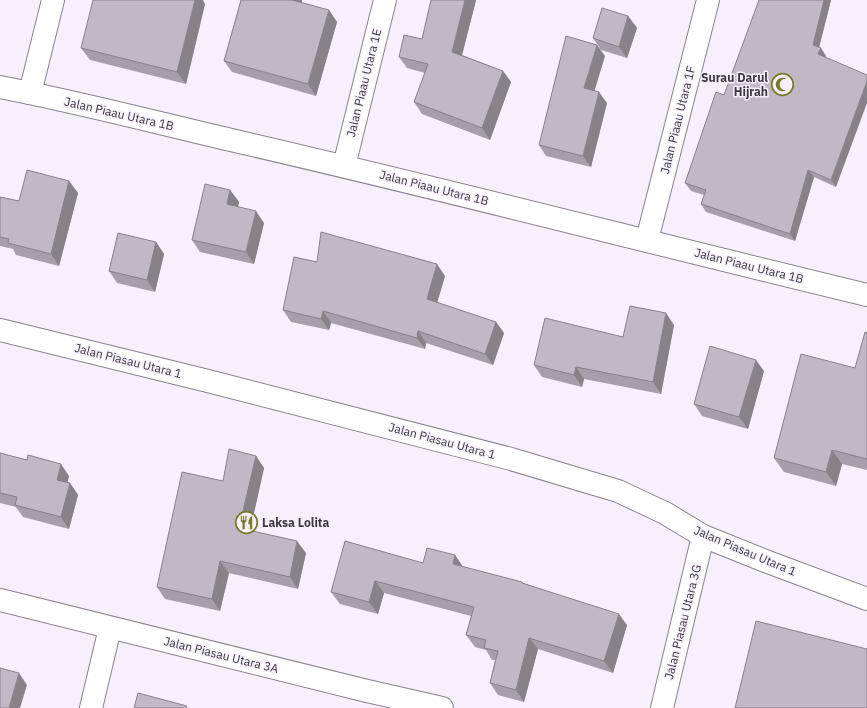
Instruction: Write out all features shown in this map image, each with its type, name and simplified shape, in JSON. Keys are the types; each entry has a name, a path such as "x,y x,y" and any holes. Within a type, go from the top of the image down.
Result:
{"street":[{"path":"30,93 53,0"},
{"name":"Jalan Piaau Utara 1E","path":"344,166 385,0"},
{"name":"Jalan Piaau Utara 1F","path":"647,240 708,0"},
{"name":"Jalan Piaau Utara 1B","path":"0,87 344,166 647,240 724,261 867,295"},
{"name":"Jalan Piasau Utara 1","path":"0,330 215,382 511,459 618,491 665,513 704,536 867,599"},
{"name":"Jalan Piasau Utara 3G","path":"662,708 704,536"},
{"name":"Jalan Piasau Utara 3A","path":"0,600 110,628 365,699 442,708"},
{"path":"90,708 110,628"}],"building":[{"path":"93,0 195,0 177,72 81,48"},
{"path":"241,0 292,0 329,10 308,84 224,61"},
{"path":"431,0 465,0 452,52 503,71 482,128 414,102 428,64 399,57 404,35 422,39"},
{"path":"759,0 824,0 813,45 821,48 818,54 867,75 867,81 831,180 808,170 790,234 701,204 706,190 685,183 716,92 724,95"},
{"path":"602,8 628,16 619,47 593,38"},
{"path":"566,36 597,45 584,88 599,92 583,156 539,145"},
{"path":"27,170 69,181 51,254 8,243 9,239 0,237 0,197 19,201"},
{"path":"205,184 230,190 227,204 256,211 246,252 192,240"},
{"path":"321,232 437,264 427,299 496,322 485,354 418,331 417,338 323,311 321,319 283,310 294,257 317,262"},
{"path":"118,233 156,242 147,280 109,271"},
{"path":"630,306 666,313 653,382 576,367 574,375 534,365 545,318 623,337"},
{"path":"865,332 867,333 867,459 832,450 826,472 774,458 801,354 855,368"},
{"path":"710,346 756,360 739,417 694,404"},
{"path":"229,449 256,456 239,528 297,541 290,577 220,561 212,599 157,587 182,472 223,481"},
{"path":"0,453 27,460 28,455 61,464 57,480 70,483 61,517 15,505 17,497 0,493"},
{"path":"345,541 423,563 427,548 455,555 453,564 522,582 619,614 604,661 529,638 516,690 490,683 498,651 484,648 486,640 466,635 474,607 375,581 369,602 331,592"},
{"path":"756,621 867,649 867,708 735,708"},
{"path":"0,668 19,673 9,708 0,708"},
{"path":"138,693 187,706 186,708 134,708"}],"place":[{"name":"Surau Darul Hijrah","path":"783,85"},
{"name":"Laksa Lolita","path":"246,523"}]}
